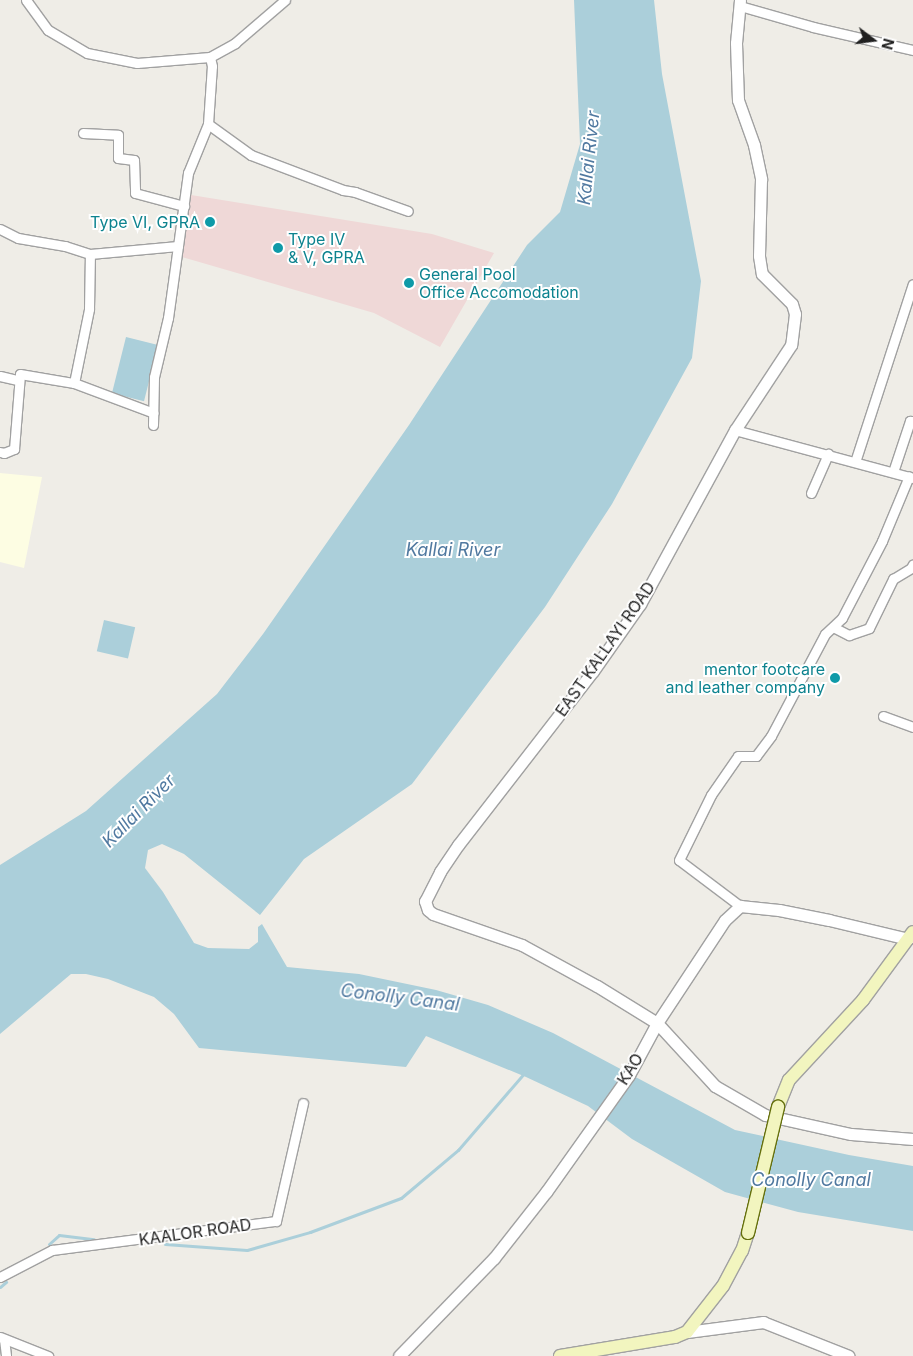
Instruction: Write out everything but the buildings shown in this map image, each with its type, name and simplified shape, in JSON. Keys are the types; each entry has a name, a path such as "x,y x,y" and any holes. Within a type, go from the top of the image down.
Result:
{"main road":[{"path":"560,1356 675,1337 687,1332 723,1286 742,1251 778,1107 789,1080 863,1000 910,936"}],"street":[{"path":"26,0 48,30 87,53 136,63 210,57 234,43 285,0"},
{"path":"740,3 813,27 913,50"},
{"name":"EAST KALLAYI ROAD","path":"740,3 736,42 738,100 754,145 761,180 758,256 762,274 792,304 795,314 791,345 735,430 640,604 593,671 458,845 440,872 425,901 428,910 432,914 522,945 597,986 657,1023 715,1086 765,1114 851,1134 913,1139"},
{"path":"153,425 154,377 168,318 188,173 208,124 212,66 210,57"},
{"path":"208,124 252,155 343,190 355,192 408,211"},
{"path":"83,133 118,135 118,158 134,160 135,193 184,206"},
{"path":"0,229 18,238 64,246 90,254 178,246"},
{"path":"74,383 89,309 90,254"},
{"path":"855,462 913,284"},
{"path":"0,452 4,453 14,449 18,380 20,374 74,383 154,413"},
{"path":"0,376 18,380"},
{"path":"893,472 910,421 913,421"},
{"path":"735,430 911,477 862,582 842,618 825,634 771,736 756,756 738,756 711,795 679,860 740,906 779,910 910,936"},
{"path":"811,493 828,454"},
{"path":"833,626 849,634 869,628 893,579 911,568 913,564"},
{"path":"883,716 913,727"},
{"name":"KAO","path":"399,1356 494,1258 546,1192 629,1075 657,1023 725,920 740,906"},
{"name":"KAALOR ROAD","path":"0,1277 52,1250 276,1220 303,1103"},
{"path":"687,1332 762,1322 849,1356"},
{"path":"2,1338 6,1356"},
{"path":"2,1338 48,1356"}],"shaded area":[{"path":"191,195 432,234 494,253 440,347 374,313 182,257"},
{"path":"0,473 42,477 24,568 0,562"}],"water":[{"name":"Kallai River","path":"574,0 654,0 662,74 701,281 692,358 612,504 545,607 412,784 304,859 260,915 184,854 162,844 148,850 145,868 163,892 194,943 208,948 249,949 258,942 258,927 262,924 287,967 359,974 436,990 488,1005 553,1033 735,1130 849,1155 913,1166 913,1231 798,1212 725,1192 632,1139 588,1106 526,1077 426,1036 406,1067 199,1048 174,1014 154,997 108,979 86,974 71,974 0,1034 0,865 86,811 217,694 263,634 409,425 527,245 560,212 580,144"},
{"path":"126,337 158,345 144,401 112,393"},
{"path":"104,620 135,627 128,658 97,651"}],"waterway":[{"path":"165,1244 247,1250 310,1232 401,1198 458,1150 525,1072"},
{"path":"49,1244 59,1235 94,1239"},
{"path":"0,1287 6,1282"}],"place":[{"name":"Type VI, GPRA","path":"210,222"},
{"name":"Type IV & V, GPRA","path":"278,248"},
{"name":"General Pool Office Accomodation","path":"409,283"},
{"name":"mentor footcare and leather company","path":"835,678"}],"water label":[{"name":"Conolly Canal","path":"400,998"},
{"name":"Conolly Canal","path":"811,1180"}]}
